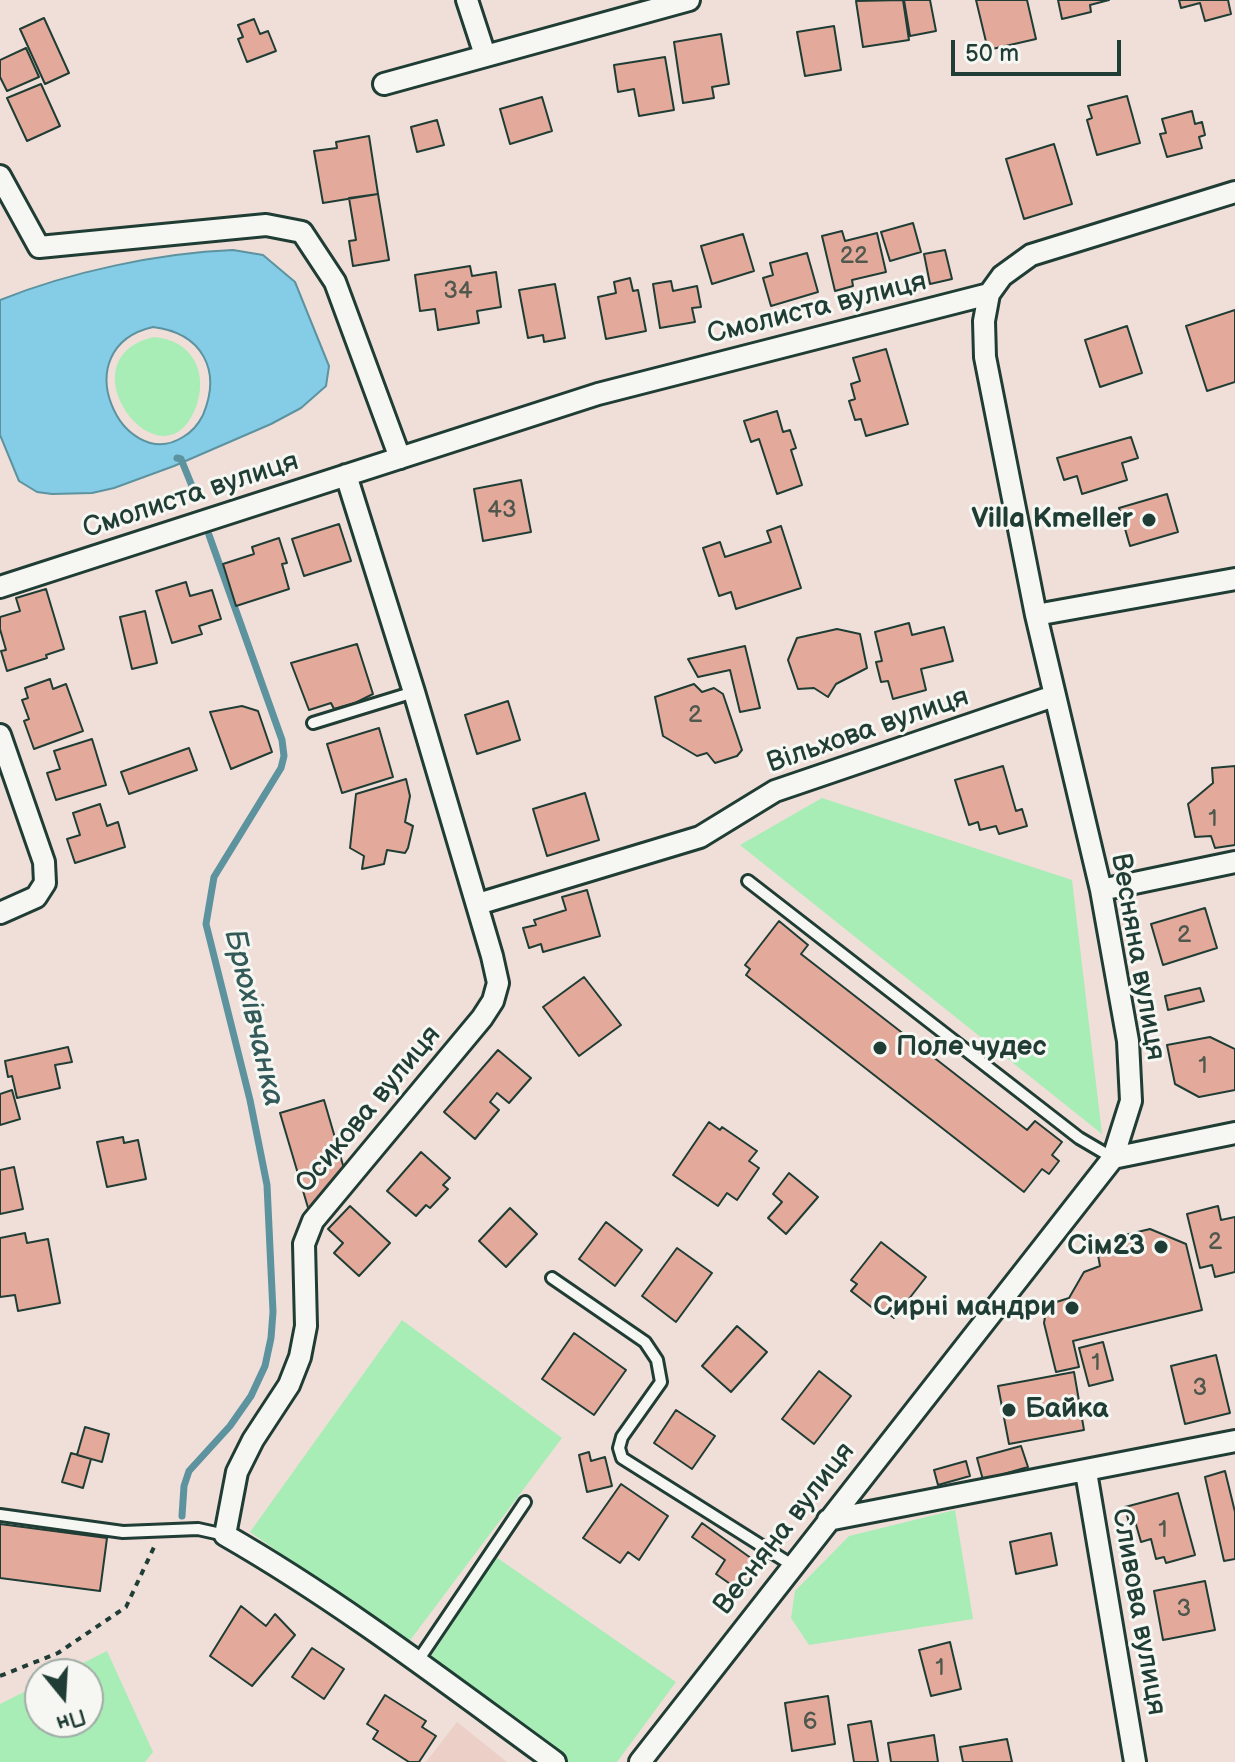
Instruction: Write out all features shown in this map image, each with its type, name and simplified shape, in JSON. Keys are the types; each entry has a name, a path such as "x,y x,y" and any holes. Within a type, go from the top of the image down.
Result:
{"street":[{"path":"467,0 485,55"},
{"path":"384,84 689,0"},
{"path":"0,176 39,247 266,225 302,232 335,282 400,458"},
{"path":"989,294 1002,276 1031,255 1235,192"},
{"name":"Смолиста вулиця","path":"0,587 598,394 989,294"},
{"name":"Весняна вулиця","path":"640,1762 1113,1158 1131,1101 1128,1041 1101,890 1036,615 985,357 984,321 989,294"},
{"name":"Осикова вулиця","path":"225,1535 237,1472 253,1440 289,1385 300,1357 306,1326 304,1244 313,1221 482,1018 493,1001 498,983 478,904 346,475"},
{"path":"1036,615 1235,579"},
{"name":"Вільхова вулиця","path":"478,904 700,837 775,791 1054,696"},
{"path":"0,735 44,862 45,883 36,897 0,913"},
{"path":"1101,890 1235,862"},
{"path":"1113,1158 1235,1133"},
{"path":"828,1520 1235,1441"},
{"name":"Сливова вулиця","path":"1086,1472 1135,1762"},
{"path":"225,1535 257,1553 417,1662 555,1762"}],"lane":[{"path":"313,723 414,692"},
{"path":"748,881 1079,1138 1113,1158"},
{"path":"552,1278 645,1342 657,1360 661,1382 622,1437 619,1448 622,1458 792,1565"},
{"path":"417,1662 525,1502"},
{"path":"0,1515 123,1532 198,1529 225,1535"}],"path":[{"path":"0,1676 58,1653 126,1607 162,1532"}],"shaded area":[{"path":"457,1722 507,1762 426,1762"}],"green space":[{"path":"154,337 167,339 187,351 194,360 200,382 196,407 181,430 162,436 143,429 127,413 117,392 116,369 127,350"},
{"path":"822,798 1072,880 1102,1134 740,845"},
{"path":"402,1320 562,1438 408,1643 250,1532"},
{"path":"955,1510 973,1619 809,1645 791,1618 795,1591 849,1536"},
{"path":"496,1557 676,1682 617,1762 567,1762 424,1667"},
{"path":"107,1651 153,1752 145,1762 0,1762 0,1704 24,1692 24,1738 104,1738 104,1658 93,1658"}],"water":[{"path":"233,250 263,255 295,282 329,366 326,386 301,408 271,424 114,488 92,493 52,494 37,492 19,481 0,435 0,300 85,273 204,252","holes":["153,327 184,337 204,356 210,383 208,399 197,425 183,437 161,444 140,439 123,424 111,404 107,381 111,358 126,339"]}],"building":[{"path":"903,0 909,40 863,47 856,1"},
{"path":"904,0 930,0 936,31 910,36"},
{"path":"976,0 1027,0 1036,39 988,50"},
{"path":"1058,0 1109,0 1090,5 1091,12 1062,19"},
{"path":"1179,0 1228,0 1231,14 1205,21 1200,3 1181,8"},
{"path":"44,18 69,73 45,84 20,29"},
{"path":"254,19 260,34 268,31 276,51 247,62 238,39 243,37 238,25"},
{"path":"834,26 841,70 805,76 797,32"},
{"path":"721,34 729,84 712,87 714,98 683,103 674,42"},
{"path":"26,48 39,77 7,91 0,77 0,60"},
{"path":"665,57 674,110 639,116 634,89 618,92 614,65"},
{"path":"41,84 60,126 27,141 7,98"},
{"path":"1127,96 1140,143 1097,155 1087,120 1092,118 1088,106"},
{"path":"542,97 552,131 510,144 500,109"},
{"path":"1192,111 1195,124 1202,122 1205,135 1199,137 1202,148 1167,157 1160,134 1166,133 1162,119"},
{"path":"437,120 444,145 417,152 411,127"},
{"path":"369,136 378,194 323,203 314,151 337,148 336,142"},
{"path":"1054,144 1072,204 1024,219 1006,159"},
{"path":"378,194 389,260 353,266 349,241 356,240 349,198"},
{"path":"913,223 921,252 890,261 881,232"},
{"path":"842,231 845,241 877,233 886,272 852,280 853,286 835,291 822,236"},
{"path":"743,234 754,271 712,284 701,246"},
{"path":"945,250 952,279 930,284 924,254"},
{"path":"807,253 818,292 771,306 763,278 773,275 770,263"},
{"path":"470,266 472,276 496,272 501,307 477,311 479,323 438,330 435,309 420,311 415,275"},
{"path":"630,278 633,291 638,290 646,331 606,339 598,297 616,293 614,282"},
{"path":"671,281 673,291 697,286 701,307 692,308 695,322 660,328 653,284"},
{"path":"555,284 565,338 544,342 543,335 528,338 519,290"},
{"path":"1235,310 1235,382 1207,391 1186,326"},
{"path":"1127,326 1142,373 1100,387 1085,340"},
{"path":"886,349 908,424 866,436 861,419 855,420 849,401 855,399 851,384 860,381 853,358"},
{"path":"777,411 783,432 790,430 796,448 791,450 802,485 777,494 759,439 751,442 744,421"},
{"path":"1131,437 1138,458 1122,463 1127,480 1082,494 1077,476 1064,480 1057,458"},
{"path":"521,480 531,532 483,541 474,489"},
{"name":"Villa Kmeller","path":"1167,494 1178,532 1130,546 1119,508"},
{"path":"339,524 351,561 304,576 292,539"},
{"path":"781,526 801,588 736,609 731,592 719,596 703,548 720,542 725,557 771,542 767,531"},
{"path":"279,538 287,563 282,564 289,589 236,606 223,564 254,554 252,547"},
{"path":"186,582 190,596 212,590 221,619 199,626 202,634 172,643 156,591"},
{"path":"46,589 64,649 7,671 1,651 6,650 0,617 20,611 16,598"},
{"path":"145,611 157,663 132,669 120,617"},
{"path":"909,623 912,635 944,627 953,661 921,669 926,690 893,699 888,681 881,682 876,662 882,661 875,632"},
{"path":"837,629 860,634 867,668 836,684 828,697 814,688 798,689 788,660 797,638"},
{"path":"357,644 373,694 334,709 331,703 309,710 291,663"},
{"path":"745,646 760,708 740,712 730,670 698,677 688,659"},
{"path":"50,679 53,689 66,684 83,731 34,749 24,721 29,719 22,700 28,698 25,688"},
{"path":"694,684 702,692 714,688 723,694 742,750 737,756 715,763 707,753 697,756 663,736 655,697"},
{"path":"508,701 520,740 477,754 465,715"},
{"path":"242,706 258,711 272,752 231,769 210,712"},
{"path":"379,728 393,777 342,793 327,744"},
{"path":"92,739 106,785 56,800 47,773 60,769 54,751"},
{"path":"189,748 197,770 129,794 121,772"},
{"path":"1003,766 1016,811 1022,809 1027,826 999,834 996,826 980,830 978,822 969,825 955,780"},
{"path":"1235,766 1235,845 1215,848 1211,836 1195,837 1188,804 1213,783 1212,768"},
{"path":"406,779 410,796 405,822 413,826 408,848 405,853 387,850 384,864 362,869 364,856 350,848 356,794"},
{"path":"585,793 599,840 547,856 533,809"},
{"path":"100,804 107,826 118,822 125,847 75,863 67,839 80,835 73,813"},
{"path":"587,890 600,936 543,952 541,944 529,948 523,928 536,925 534,920 566,910 562,897"},
{"path":"1205,908 1217,948 1163,965 1151,924"},
{"name":"Поле чудес","path":"779,921 808,945 801,954 1027,1130 1035,1121 1062,1142 1052,1155 1059,1161 1049,1174 1042,1169 1024,1192 746,975 750,969 745,965"},
{"path":"584,977 621,1025 579,1056 543,1007"},
{"path":"1200,988 1204,1001 1168,1010 1165,996"},
{"path":"1210,1037 1235,1049 1235,1090 1199,1097 1175,1084 1167,1045"},
{"path":"68,1047 72,1062 55,1065 60,1088 17,1098 5,1061"},
{"path":"498,1050 531,1078 509,1103 497,1093 490,1102 499,1110 475,1139 444,1112"},
{"path":"12,1090 20,1119 0,1125 0,1094"},
{"path":"324,1100 345,1172 309,1211 280,1113"},
{"path":"709,1122 720,1130 722,1127 757,1151 749,1161 759,1168 737,1200 727,1193 718,1206 673,1175"},
{"path":"123,1137 124,1143 138,1140 146,1179 107,1187 97,1142"},
{"path":"421,1152 450,1178 443,1185 448,1189 430,1208 426,1205 416,1216 387,1191"},
{"path":"14,1167 23,1209 0,1214 0,1170"},
{"path":"789,1173 818,1197 786,1234 768,1218 782,1202 773,1194"},
{"path":"350,1206 390,1243 359,1276 334,1253 343,1243 328,1229"},
{"path":"1218,1206 1221,1220 1235,1217 1235,1272 1215,1277 1212,1265 1200,1268 1187,1214"},
{"path":"510,1208 537,1234 506,1267 479,1241"},
{"path":"606,1222 642,1250 615,1286 579,1259"},
{"path":"1150,1229 1186,1244 1202,1310 1073,1341 1079,1367 1056,1372 1044,1323 1047,1305 1069,1298 1084,1272 1100,1266 1098,1255 1116,1251 1125,1235"},
{"path":"25,1233 27,1243 48,1239 60,1303 18,1311 15,1295 0,1297 0,1238"},
{"path":"881,1242 926,1277 894,1318 882,1309 879,1313 851,1291 857,1284 851,1280"},
{"path":"677,1248 712,1273 676,1322 642,1296"},
{"path":"737,1326 767,1352 731,1392 702,1366"},
{"path":"574,1333 626,1370 594,1415 542,1379"},
{"path":"1103,1342 1113,1380 1089,1386 1079,1348"},
{"path":"1216,1355 1230,1413 1185,1424 1171,1366"},
{"path":"819,1371 851,1396 814,1444 782,1419"},
{"path":"1074,1372 1084,1430 1009,1444 998,1386"},
{"path":"676,1410 715,1436 692,1469 654,1443"},
{"path":"85,1427 109,1434 102,1462 77,1455"},
{"path":"1021,1446 1028,1467 983,1480 977,1458"},
{"path":"589,1452 591,1461 605,1457 612,1486 587,1492 579,1455"},
{"path":"71,1453 91,1459 83,1488 62,1482"},
{"path":"966,1461 970,1476 938,1485 934,1470"},
{"path":"1225,1471 1235,1512 1235,1559 1224,1561 1205,1477"},
{"path":"621,1484 668,1516 639,1560 628,1552 620,1563 583,1538"},
{"path":"1178,1493 1195,1555 1166,1563 1164,1557 1156,1559 1151,1539 1141,1542 1135,1521 1129,1523 1125,1507"},
{"path":"702,1523 762,1566 743,1593 716,1574 725,1560 692,1537"},
{"path":"0,1524 107,1538 100,1591 0,1578"},
{"path":"1051,1533 1057,1565 1016,1574 1010,1542"},
{"path":"1205,1581 1215,1630 1163,1640 1154,1591"},
{"path":"241,1606 266,1626 275,1614 295,1635 252,1686 210,1656"},
{"path":"950,1642 961,1689 931,1696 919,1650"},
{"path":"312,1648 344,1669 324,1699 292,1677"},
{"path":"385,1695 426,1721 422,1727 436,1736 419,1762 409,1762 373,1739 378,1731 367,1724"},
{"path":"828,1696 835,1744 792,1751 785,1703"},
{"path":"871,1721 878,1762 854,1762 848,1725"},
{"path":"934,1735 938,1762 891,1762 888,1743"},
{"path":"1007,1739 1012,1762 963,1762 960,1747"}],"waterway":[{"name":"Брюхівчанка","path":"177,458 181,459 194,491"},
{"name":"Брюхівчанка","path":"182,1516 184,1486 189,1471 230,1426 251,1396 265,1366 273,1312 267,1185 250,1100 206,924 214,877 281,768 284,756 282,740 209,535"}],"place":[{"name":"Villa Kmeller","path":"1149,520"},
{"name":"Поле чудес","path":"880,1048"},
{"name":"Сім23","path":"1161,1247"},
{"name":"Сирні мандри","path":"1072,1308"},
{"name":"Байка","path":"1009,1410"}]}
